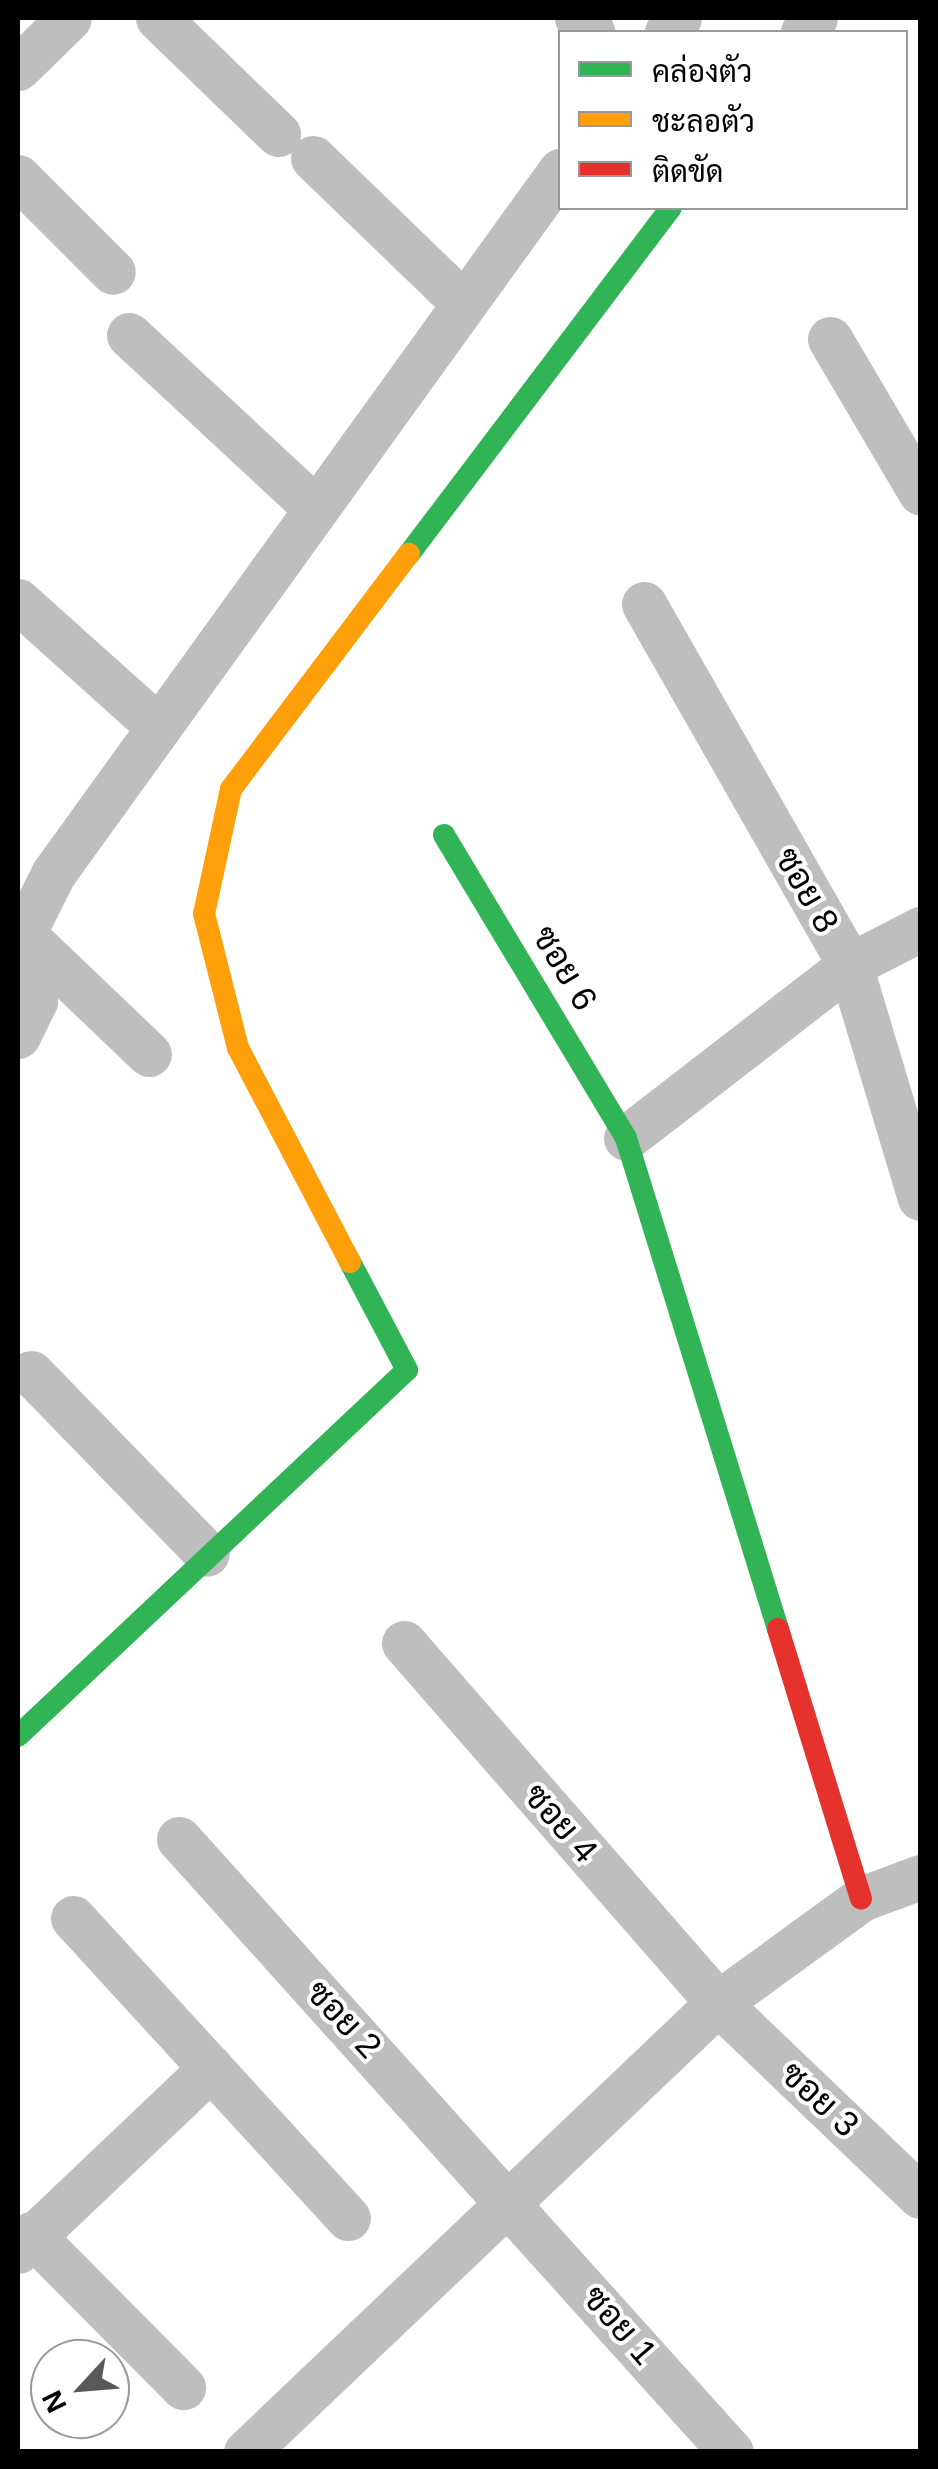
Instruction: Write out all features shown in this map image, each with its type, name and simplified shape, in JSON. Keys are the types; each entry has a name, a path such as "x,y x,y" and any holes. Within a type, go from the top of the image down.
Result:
{"street":[{"path":"18,68 69,18"},
{"path":"158,18 462,301"},
{"path":"18,1036 34,1001 20,931 53,874 156,725 558,174"},
{"path":"18,177 112,272"},
{"path":"20,1730 407,1370 238,1048 204,914 231,789 669,210"},
{"path":"128,335 314,507"},
{"path":"830,339 920,492"},
{"path":"18,601 156,725"},
{"name":"ซอย 8","path":"644,604 850,965 920,1198"},
{"name":"ซอย 6","path":"444,835 626,1138 862,1899"},
{"path":"626,1138 850,965 920,929"},
{"path":"20,931 149,1054"},
{"path":"31,1373 208,1554"},
{"name":"ซอย 4","path":"404,1643 718,2003"},
{"name":"ซอย 2","path":"178,1839 509,2199"},
{"path":"246,2452 718,2003 862,1899 920,1876"},
{"path":"73,1918 348,2218"},
{"name":"ซอย 3","path":"718,2003 917,2186"},
{"path":"183,2387 26,2228 210,2068"},
{"name":"ซอย 1","path":"509,2199 731,2452"}],"traffic: fast":[{"path":"409,554 669,210"},
{"path":"444,835 626,1138 778,1629"},
{"path":"18,1736 407,1370 350,1262"}],"traffic: slow":[{"path":"350,1262 238,1048 204,914 231,789 409,554"}],"traffic: jam":[{"path":"778,1629 861,1899"}]}
